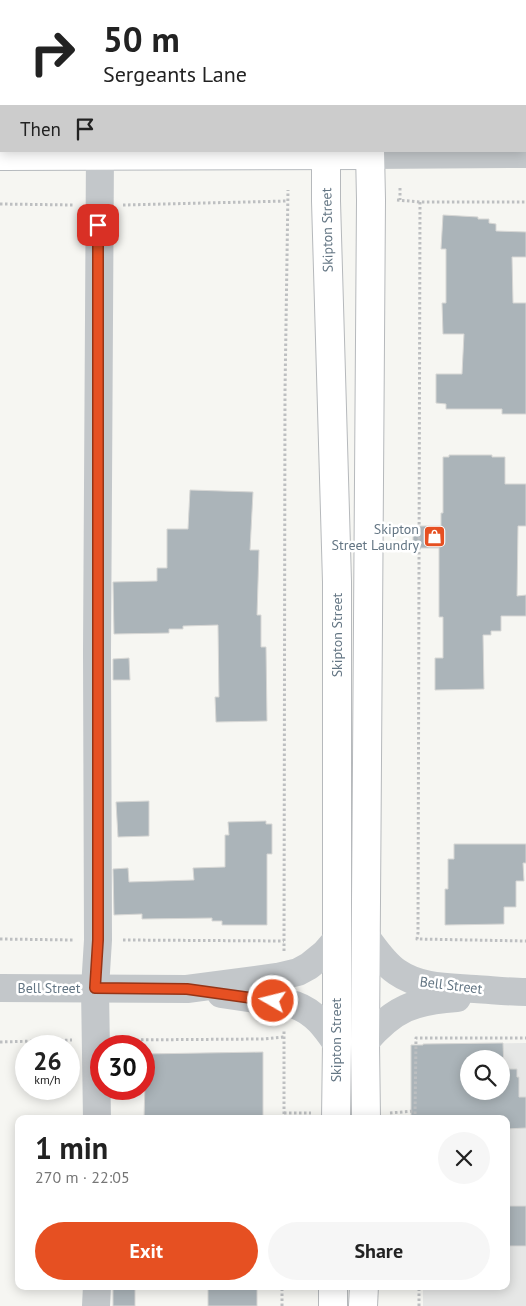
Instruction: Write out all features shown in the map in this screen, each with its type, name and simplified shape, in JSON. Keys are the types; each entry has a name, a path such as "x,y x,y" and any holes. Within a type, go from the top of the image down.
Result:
{"main road":[{"path":"0,156 100,153 370,153 365,1042 375,1115"},
{"name":"Skipton Street","path":"326,153 337,582 337,1044 327,1115"},
{"path":"333,1306 334,1290"},
{"path":"363,1306 364,1290"}],"street":[{"path":"96,1035 95,988 98,940 98,206 100,153"},
{"path":"370,153 526,154"},
{"name":"Bell Street","path":"366,937 390,967 414,982 439,986 525,992"},
{"name":"Bell Street","path":"187,989 285,976 298,972 325,953 337,939"},
{"name":"Bell Street","path":"0,988 187,989 285,1003 301,1007 311,1013 337,1044"},
{"name":"Bell Street","path":"365,1042 391,1016 418,1003 446,998 525,992"},
{"path":"97,1100 97,1115"},
{"path":"96,1306 97,1290"}],"path":[{"path":"400,188 398,200 420,202 526,202"},
{"path":"285,976 285,392 288,190"},
{"path":"0,204 98,206 289,200"},
{"path":"420,202 417,939 526,941"},
{"path":"0,939 284,941"},
{"path":"285,1003 284,1113 313,1115"},
{"path":"155,1040 263,1039 284,1037"},
{"path":"414,1115 416,1038 526,1038"},
{"path":"0,1042 90,1040"},
{"path":"383,1115 414,1111"},
{"path":"282,1290 282,1306"},
{"path":"418,1306 419,1290"}],"shaded area":[{"path":"526,1043 526,1306 423,1306 423,1290 510,1290 510,1115 423,1115 423,1044"}],"building":[{"path":"443,215 489,219 489,223 496,224 496,231 526,232 526,257 512,257 513,303 526,303 526,414 502,414 502,409 446,409 446,404 436,403 436,374 462,374 464,334 443,334 442,303 446,303 446,249 441,249"},
{"path":"449,455 492,455 492,457 505,457 505,484 526,484 526,526 518,526 517,596 526,595 526,616 501,616 501,631 491,631 491,635 483,635 484,689 435,690 435,658 443,658 443,617 439,617 439,548 413,548 413,526 441,526 441,513 443,513 443,457 449,457"},
{"path":"190,490 253,492 250,550 259,550 257,615 261,615 261,647 266,647 267,721 216,722 215,697 219,697 218,625 183,626 183,629 169,629 169,633 114,634 113,582 157,581 157,568 167,568 167,529 188,529"},
{"path":"129,658 130,680 113,680 113,659"},
{"path":"149,801 149,836 118,837 116,802"},
{"path":"266,821 266,824 272,824 272,854 267,854 267,925 222,925 222,921 212,921 212,918 142,919 142,914 114,915 113,869 128,868 129,882 194,880 193,868 225,867 225,835 229,835 228,822"},
{"path":"454,844 526,844 526,863 523,863 524,881 516,881 516,907 504,907 504,924 445,925 445,889 448,889 448,859 454,859"},
{"path":"503,1043 503,1050 460,1050 460,1100 510,1100 510,1069 517,1069 519,1097 526,1097 526,1128 510,1129 510,1115 411,1115 411,1045"},
{"path":"263,1052 263,1115 144,1115 145,1100 155,1100 155,1054"},
{"path":"510,1206 526,1206 526,1246 510,1246"},
{"path":"113,1290 135,1290 135,1306 113,1306"},
{"path":"208,1290 257,1290 257,1306 208,1306"}],"place":[{"name":"Skipton Street Laundry","path":"435,537"}],"route":[{"path":"98,225 98,940 95,988 187,989 273,1001"}]}
